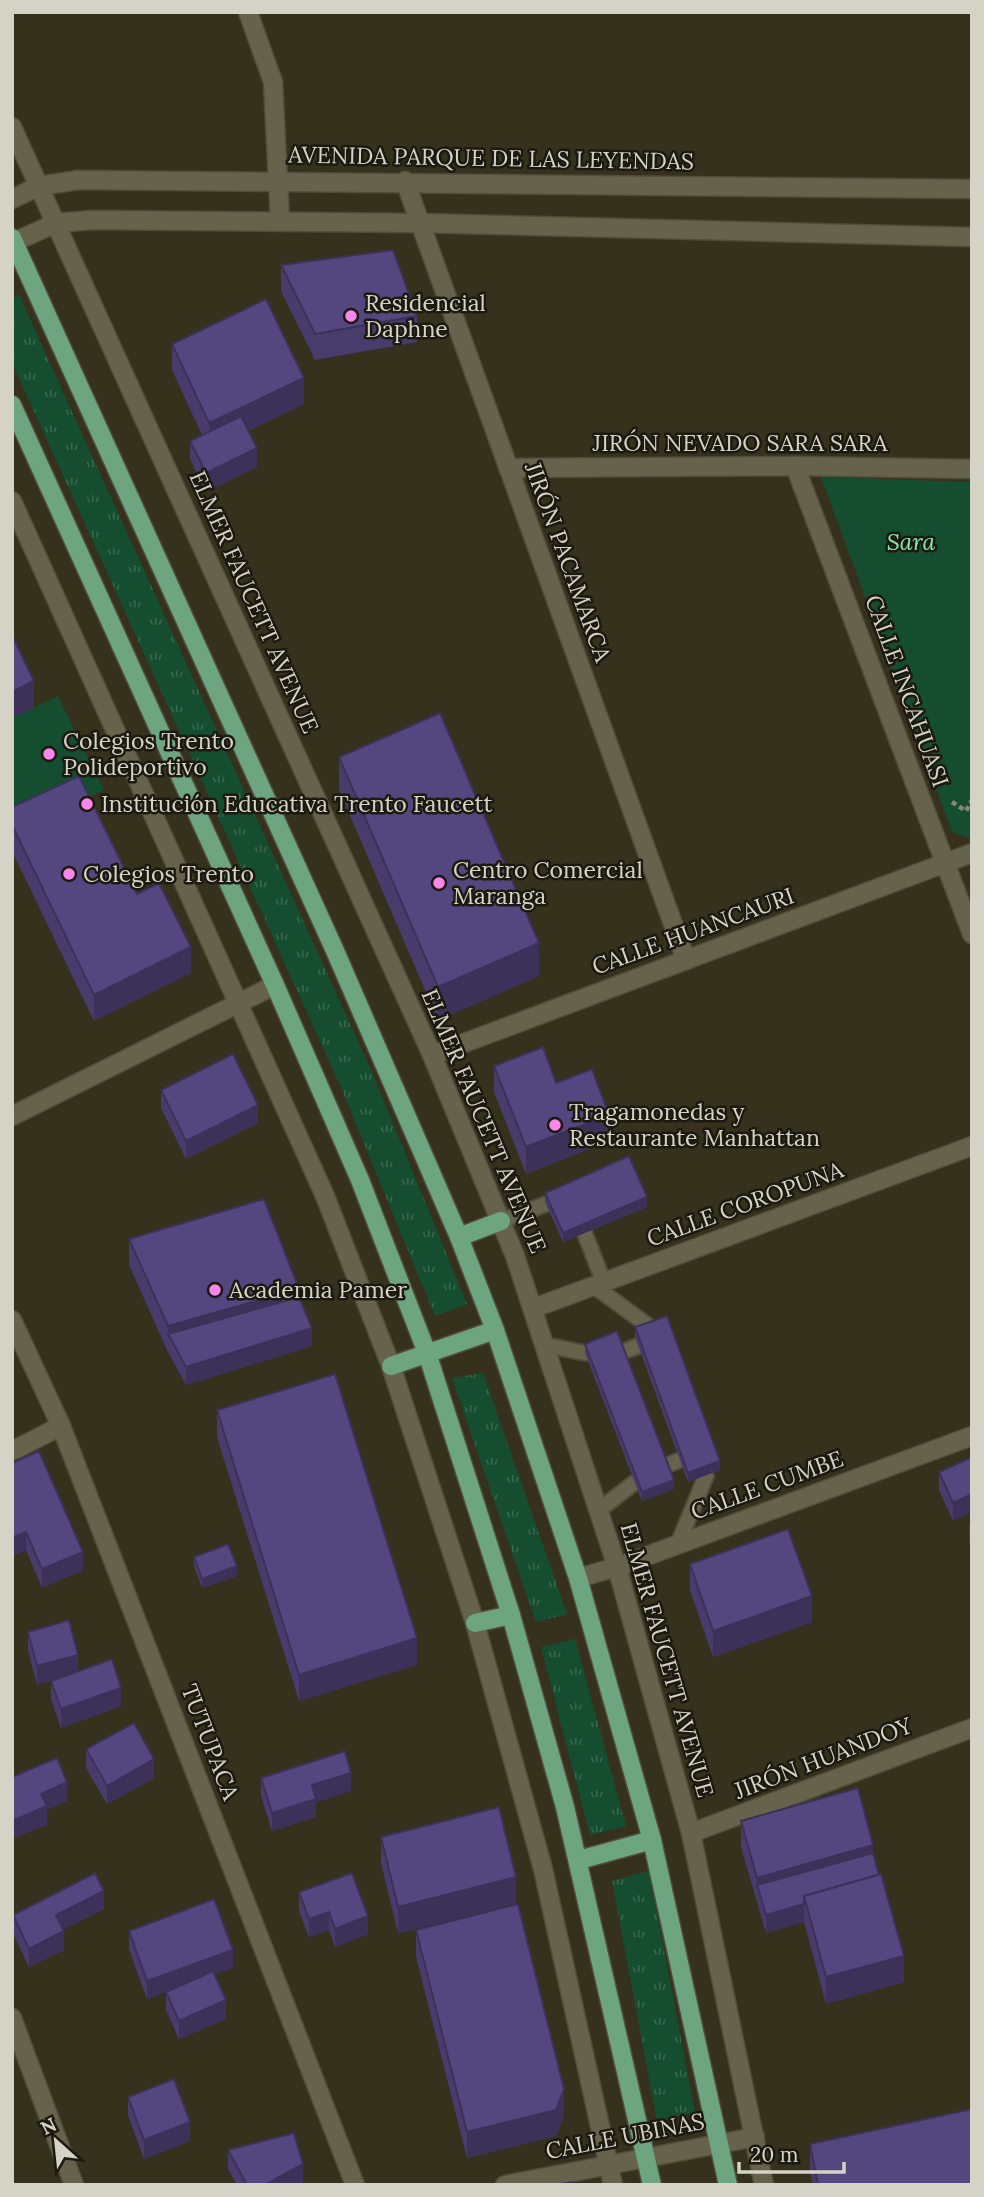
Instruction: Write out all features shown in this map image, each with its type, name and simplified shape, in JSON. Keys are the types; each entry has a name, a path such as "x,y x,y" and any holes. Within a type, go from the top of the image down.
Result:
{"main road":[{"path":"13,240 336,953 459,1237 495,1330 578,1578 652,1840 728,2185"},
{"path":"12,405 275,985 360,1180 427,1353 511,1615 579,1860 648,2157 652,2185"},
{"path":"459,1237 501,1221"},
{"path":"391,1366 495,1330"},
{"path":"475,1623 511,1615"},
{"path":"579,1860 652,1840"}],"street":[{"path":"248,12 273,82 280,221"},
{"name":"ELMER FAUCETT AVENUE","path":"12,127 432,1055 534,1308 617,1567 691,1833 764,2185"},
{"name":"AVENIDA PARQUE DE LAS LEYENDAS","path":"12,199 39,186 78,180 405,181 972,189"},
{"name":"JIRÓN PACAMARCA","path":"405,181 686,960"},
{"path":"13,240 56,223 92,220 419,223 972,236"},
{"name":"JIRÓN NEVADO SARA SARA","path":"508,468 795,466 972,469"},
{"name":"CALLE INCAHUASI","path":"795,466 972,934"},
{"path":"12,501 324,1196 391,1366 475,1623 543,1869 613,2185"},
{"name":"CALLE HUANCAURI","path":"432,1055 972,853"},
{"path":"12,1116 275,985"},
{"name":"CALLE COROPUNA","path":"534,1308 972,1146"},
{"name":"TUTUPACA","path":"12,1320 61,1426 355,2185"},
{"path":"12,1451 61,1426"},
{"name":"CALLE CUMBE","path":"578,1578 617,1567 972,1436"},
{"name":"JIRÓN HUANDOY","path":"691,1833 972,1728"},
{"path":"12,2018 74,2185"},
{"name":"CALLE UBINAS","path":"505,2185 755,2137"}],"lane":[{"path":"501,1221 546,1204"},
{"path":"584,1234 599,1285 654,1330"},
{"path":"546,1345 585,1353"},
{"path":"622,1352 638,1346"},
{"path":"665,1466 680,1460"},
{"path":"678,1544 706,1476"},
{"path":"599,1510 634,1483"}],"green space":[{"path":"19,295 371,1070 467,1304 435,1316 340,1085 12,363 12,298"},
{"name":"Sara","path":"821,477 972,482 972,839 952,832"},
{"name":"Colegios Trento Polideportivo","path":"58,696 104,790 12,834 12,718"},
{"path":"483,1373 567,1614 536,1622 452,1378"},
{"path":"575,1639 626,1826 590,1835 541,1647"},
{"path":"649,1871 695,2112 657,2121 612,1881"}],"building":[{"path":"393,250 417,316 315,334 281,265"},
{"path":"266,299 304,378 209,423 172,344"},
{"path":"241,416 257,448 206,473 190,441"},
{"path":"12,635 34,681 12,692"},
{"name":"Centro Comercial Maranga","path":"440,713 539,943 438,987 339,757"},
{"path":"79,776 137,894 159,883 191,947 94,995 12,825 12,807"},
{"path":"543,1047 556,1083 592,1069 609,1115 526,1147 494,1066"},
{"path":"233,1054 258,1105 186,1141 161,1090"},
{"path":"629,1156 647,1197 563,1233 545,1193"},
{"name":"Academia Pamer","path":"264,1199 299,1289 168,1326 129,1239"},
{"path":"299,1297 312,1328 186,1367 168,1334"},
{"path":"667,1316 720,1461 688,1473 635,1327"},
{"path":"617,1331 674,1480 642,1492 585,1344"},
{"path":"335,1374 417,1638 299,1675 217,1410"},
{"path":"39,1451 83,1552 42,1569 26,1532 14,1537 12,1534 12,1463"},
{"path":"972,1457 972,1494 953,1503 939,1472"},
{"path":"788,1529 812,1596 713,1631 690,1564"},
{"path":"228,1544 237,1566 202,1579 194,1557"},
{"path":"69,1620 78,1655 37,1666 28,1632"},
{"path":"112,1659 121,1688 61,1709 51,1681"},
{"path":"134,1723 154,1759 107,1786 86,1749"},
{"path":"345,1751 351,1773 312,1785 316,1799 272,1813 261,1778"},
{"path":"57,1758 67,1782 41,1794 47,1806 12,1821 12,1777"},
{"path":"858,1788 873,1845 757,1878 741,1821"},
{"path":"499,1807 516,1877 398,1907 381,1837"},
{"path":"873,1853 879,1875 804,1896 804,1904 766,1915 757,1885"},
{"path":"95,1873 104,1891 56,1915 64,1931 29,1949 13,1915"},
{"path":"352,1873 368,1916 335,1929 329,1912 309,1919 299,1892"},
{"path":"881,1874 904,1956 826,1977 804,1896"},
{"path":"214,1899 233,1950 147,1981 129,1931"},
{"path":"518,1904 564,2089 556,2110 467,2132 416,1930"},
{"path":"213,1971 226,2000 179,2021 166,1992"},
{"path":"174,2079 190,2122 144,2140 128,2097"},
{"path":"972,2109 972,2185 818,2185 810,2144"},
{"path":"294,2133 303,2164 265,2185 247,2185 228,2150"},
{"path":"573,2182 576,2185 554,2185"}],"place":[{"name":"Residencial Daphne","path":"351,316"},
{"name":"Colegios Trento Polideportivo","path":"49,754"},
{"name":"Institución Educativa Trento Faucett","path":"87,804"},
{"name":"Colegios Trento","path":"69,874"},
{"name":"Centro Comercial Maranga","path":"439,883"},
{"name":"Tragamonedas y Restaurante Manhattan","path":"555,1125"},
{"name":"Academia Pamer","path":"215,1290"}]}
